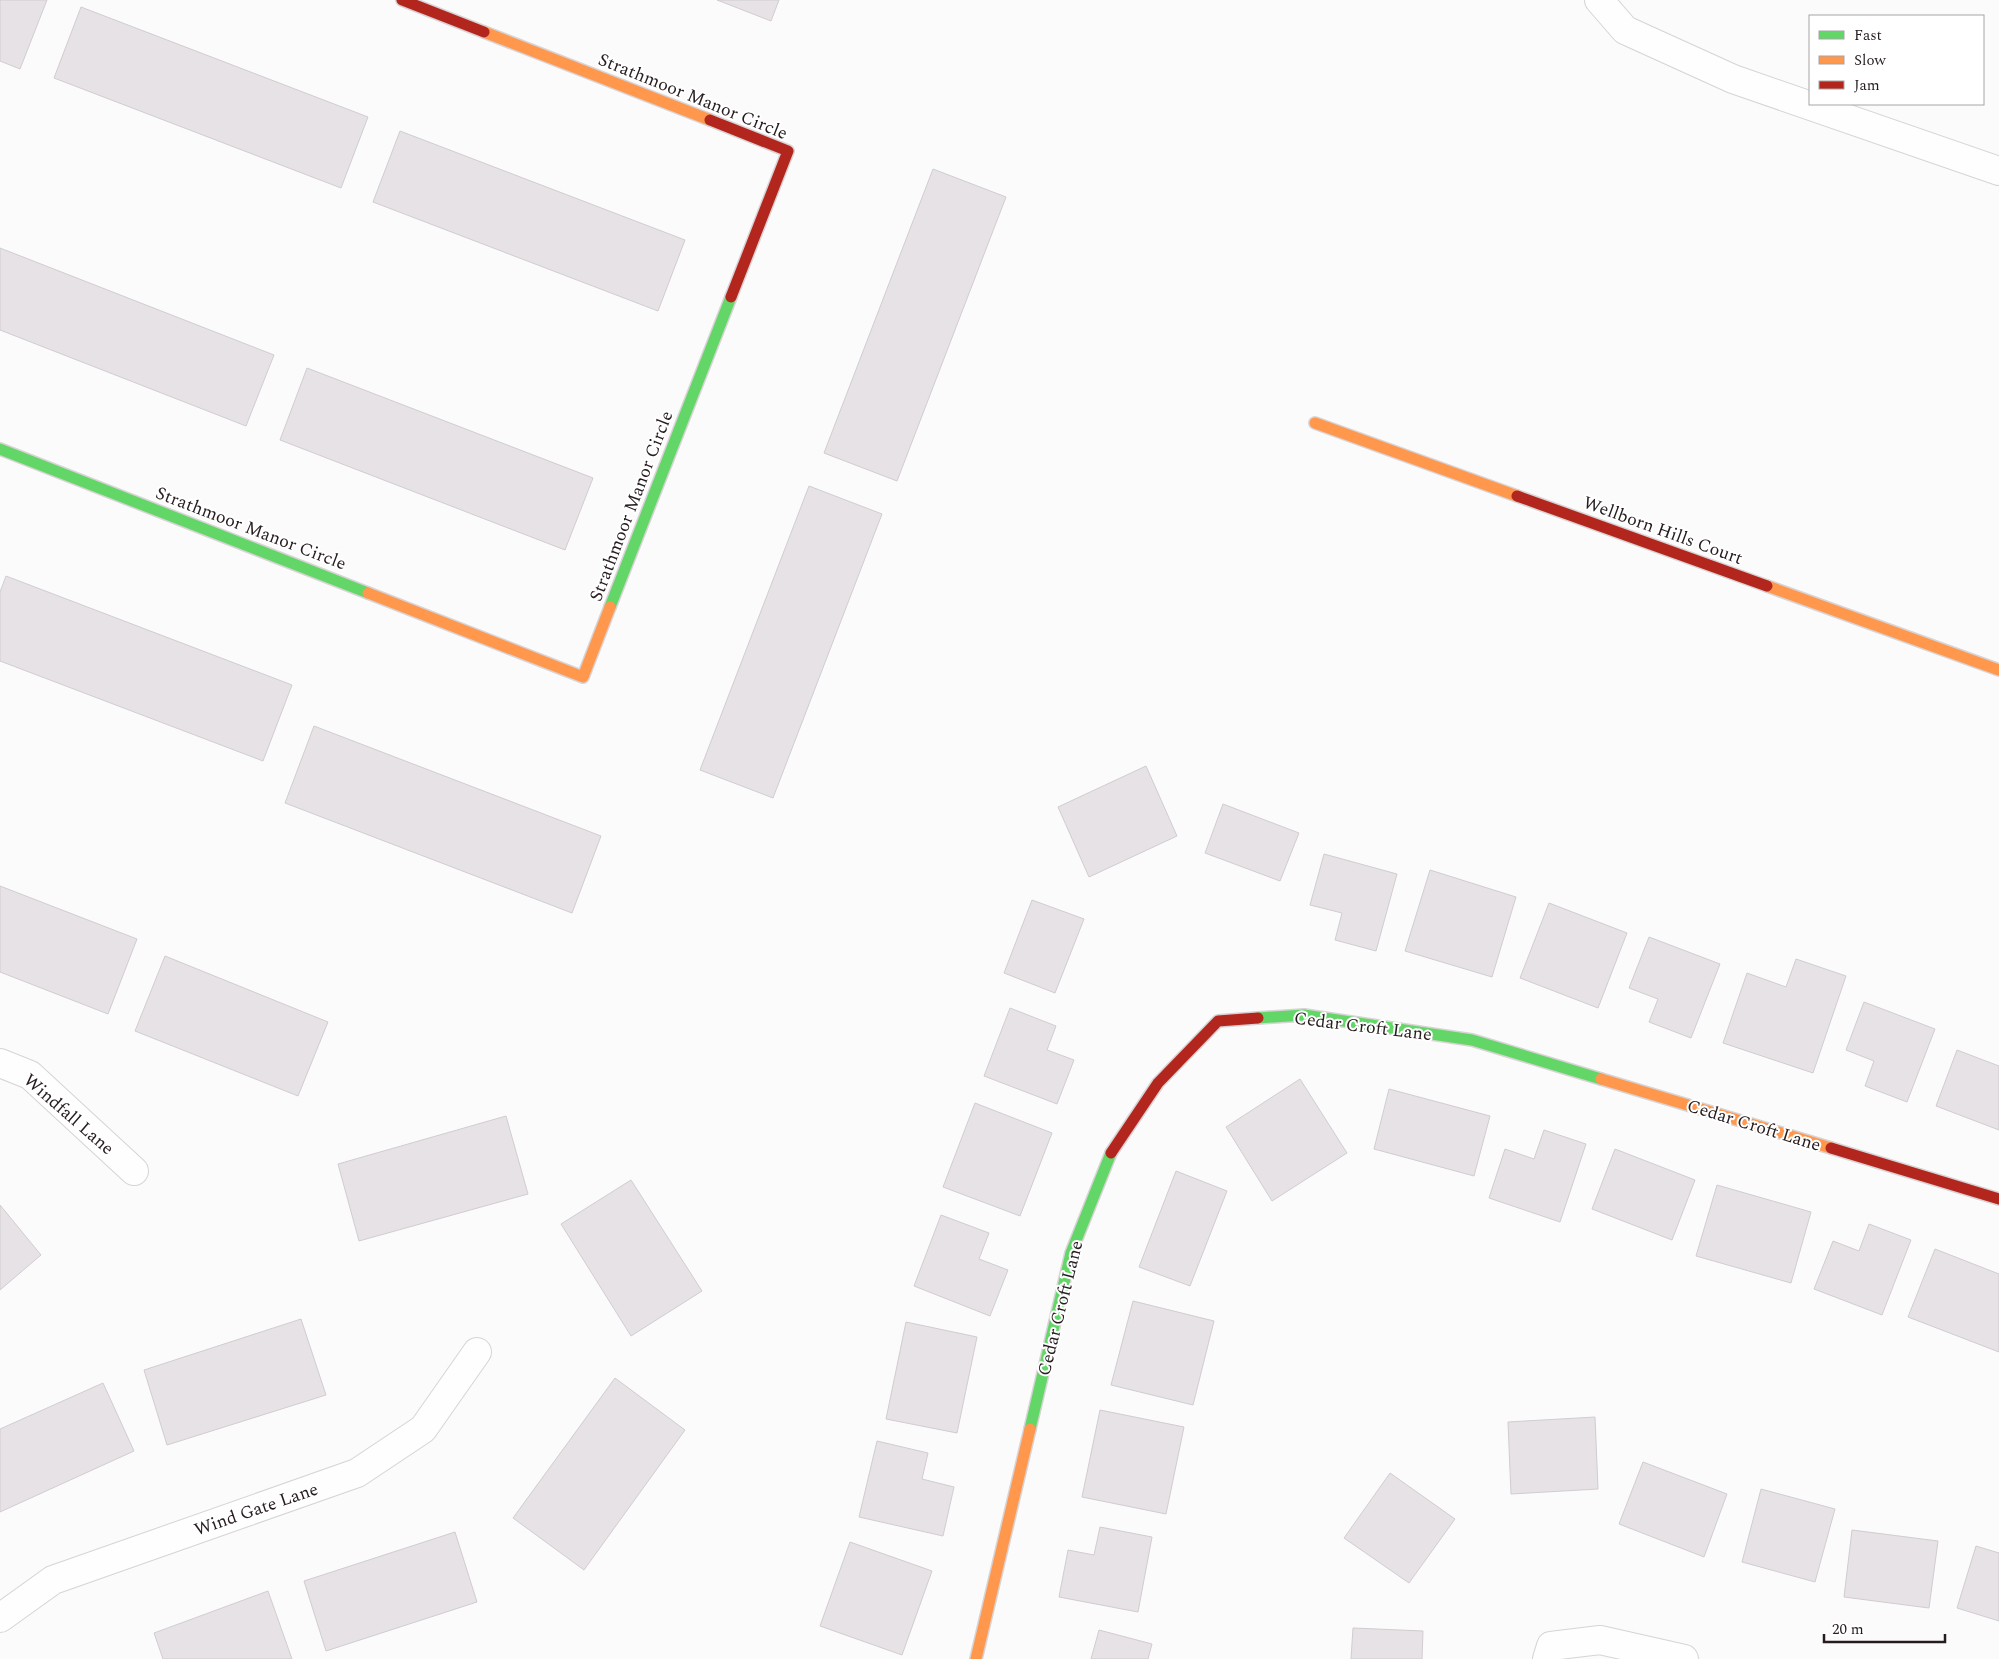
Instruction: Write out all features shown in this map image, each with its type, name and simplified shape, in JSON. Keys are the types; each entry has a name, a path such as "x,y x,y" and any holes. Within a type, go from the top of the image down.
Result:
{"street":[{"name":"Strathmoor Manor Circle","path":"0,449 583,677 788,151 402,0"},
{"path":"1599,0 1625,30 1733,79 1999,171"},
{"name":"Wellborn Hills Court","path":"1316,424 1999,670"},
{"name":"Cedar Croft Lane","path":"976,1659 1071,1253 1112,1148 1158,1083 1218,1021 1304,1016 1472,1040 1999,1199"},
{"name":"Windfall Lane","path":"0,1063 30,1075 134,1171"},
{"name":"Wind Gate Lane","path":"0,1618 53,1580 357,1474 423,1428 477,1352"},
{"path":"1547,1659 1551,1646 1600,1640 1684,1659"}],"building":[{"path":"0,0 47,0 20,69 0,61"},
{"path":"717,0 779,0 771,21"},
{"path":"81,7 368,117 341,188 54,78"},
{"path":"400,131 685,240 658,311 373,202"},
{"path":"933,169 1006,197 897,481 824,453"},
{"path":"0,248 274,355 246,426 0,330"},
{"path":"307,368 593,478 565,550 280,440"},
{"path":"809,486 882,514 773,798 700,770"},
{"path":"6,576 292,685 263,761 0,661 0,592"},
{"path":"314,726 601,836 572,913 285,803"},
{"path":"1146,766 1177,836 1089,877 1058,807"},
{"path":"1223,804 1299,833 1280,881 1205,853"},
{"path":"1324,854 1397,874 1376,951 1335,940 1342,913 1310,905"},
{"path":"1430,870 1516,897 1492,977 1405,951"},
{"path":"0,886 137,939 108,1014 0,972"},
{"path":"1032,900 1084,919 1055,993 1004,973"},
{"path":"1549,903 1627,933 1598,1008 1520,978"},
{"path":"1649,937 1720,964 1691,1038 1649,1022 1658,999 1629,988"},
{"path":"165,956 328,1022 298,1096 135,1031"},
{"path":"1796,959 1846,976 1813,1073 1723,1043 1747,973 1786,987"},
{"path":"1864,1002 1935,1029 1907,1102 1865,1086 1874,1061 1846,1050"},
{"path":"1010,1008 1056,1026 1047,1050 1074,1060 1057,1104 984,1076"},
{"path":"1957,1050 1999,1066 1999,1130 1936,1106"},
{"path":"1300,1079 1347,1153 1272,1201 1226,1127"},
{"path":"1389,1089 1490,1116 1474,1176 1374,1149"},
{"path":"975,1103 1052,1133 1020,1216 943,1187"},
{"path":"506,1116 528,1194 359,1241 338,1164"},
{"path":"1544,1130 1586,1144 1560,1222 1489,1198 1505,1149 1534,1159"},
{"path":"1615,1149 1695,1180 1672,1240 1592,1209"},
{"path":"1176,1171 1227,1191 1190,1286 1139,1267"},
{"path":"631,1180 702,1291 631,1336 561,1224"},
{"path":"1717,1185 1811,1212 1791,1283 1696,1256"},
{"path":"0,1205 41,1255 0,1290"},
{"path":"941,1215 989,1233 979,1259 1008,1270 990,1316 914,1286"},
{"path":"1869,1224 1911,1240 1882,1315 1814,1289 1833,1241 1859,1251"},
{"path":"1935,1249 1999,1274 1999,1352 1908,1317"},
{"path":"1133,1301 1214,1321 1193,1405 1111,1385"},
{"path":"301,1319 326,1395 167,1445 144,1370"},
{"path":"906,1322 977,1337 957,1433 886,1419"},
{"path":"615,1378 685,1430 584,1570 513,1518"},
{"path":"103,1383 134,1451 0,1512 0,1429"},
{"path":"1100,1410 1184,1427 1166,1514 1082,1497"},
{"path":"1595,1417 1598,1489 1511,1494 1508,1422"},
{"path":"877,1441 928,1453 922,1479 954,1487 943,1536 859,1517"},
{"path":"1643,1462 1727,1494 1704,1557 1619,1524"},
{"path":"1390,1473 1455,1519 1409,1583 1344,1538"},
{"path":"1761,1489 1835,1509 1815,1582 1742,1562"},
{"path":"1100,1527 1152,1537 1138,1612 1059,1597 1068,1550 1094,1555"},
{"path":"1852,1530 1938,1541 1929,1608 1844,1597"},
{"path":"455,1532 477,1602 326,1651 304,1581"},
{"path":"850,1542 932,1571 902,1655 820,1626"},
{"path":"1976,1546 1999,1553 1999,1621 1957,1608"},
{"path":"268,1591 292,1659 163,1659 154,1633"},
{"path":"1353,1628 1423,1631 1422,1659 1351,1659"},
{"path":"1099,1630 1152,1644 1148,1659 1091,1659"}],"traffic: fast":[{"path":"610,607 731,297"},
{"path":"0,449 368,593"},
{"path":"1258,1018 1304,1015 1472,1040 1601,1079"},
{"path":"1030,1429 1071,1253 1111,1153"}],"traffic: slow":[{"path":"484,32 710,120"},
{"path":"1315,423 1517,496"},
{"path":"1767,586 1999,670"},
{"path":"368,593 583,677 610,607"},
{"path":"1601,1079 1831,1148"},
{"path":"976,1659 1030,1429"}],"traffic: jam":[{"path":"402,0 484,32"},
{"path":"710,120 788,151 731,297"},
{"path":"1517,496 1767,586"},
{"path":"1111,1153 1158,1083 1218,1021 1258,1018"},
{"path":"1831,1148 1999,1199"}]}
